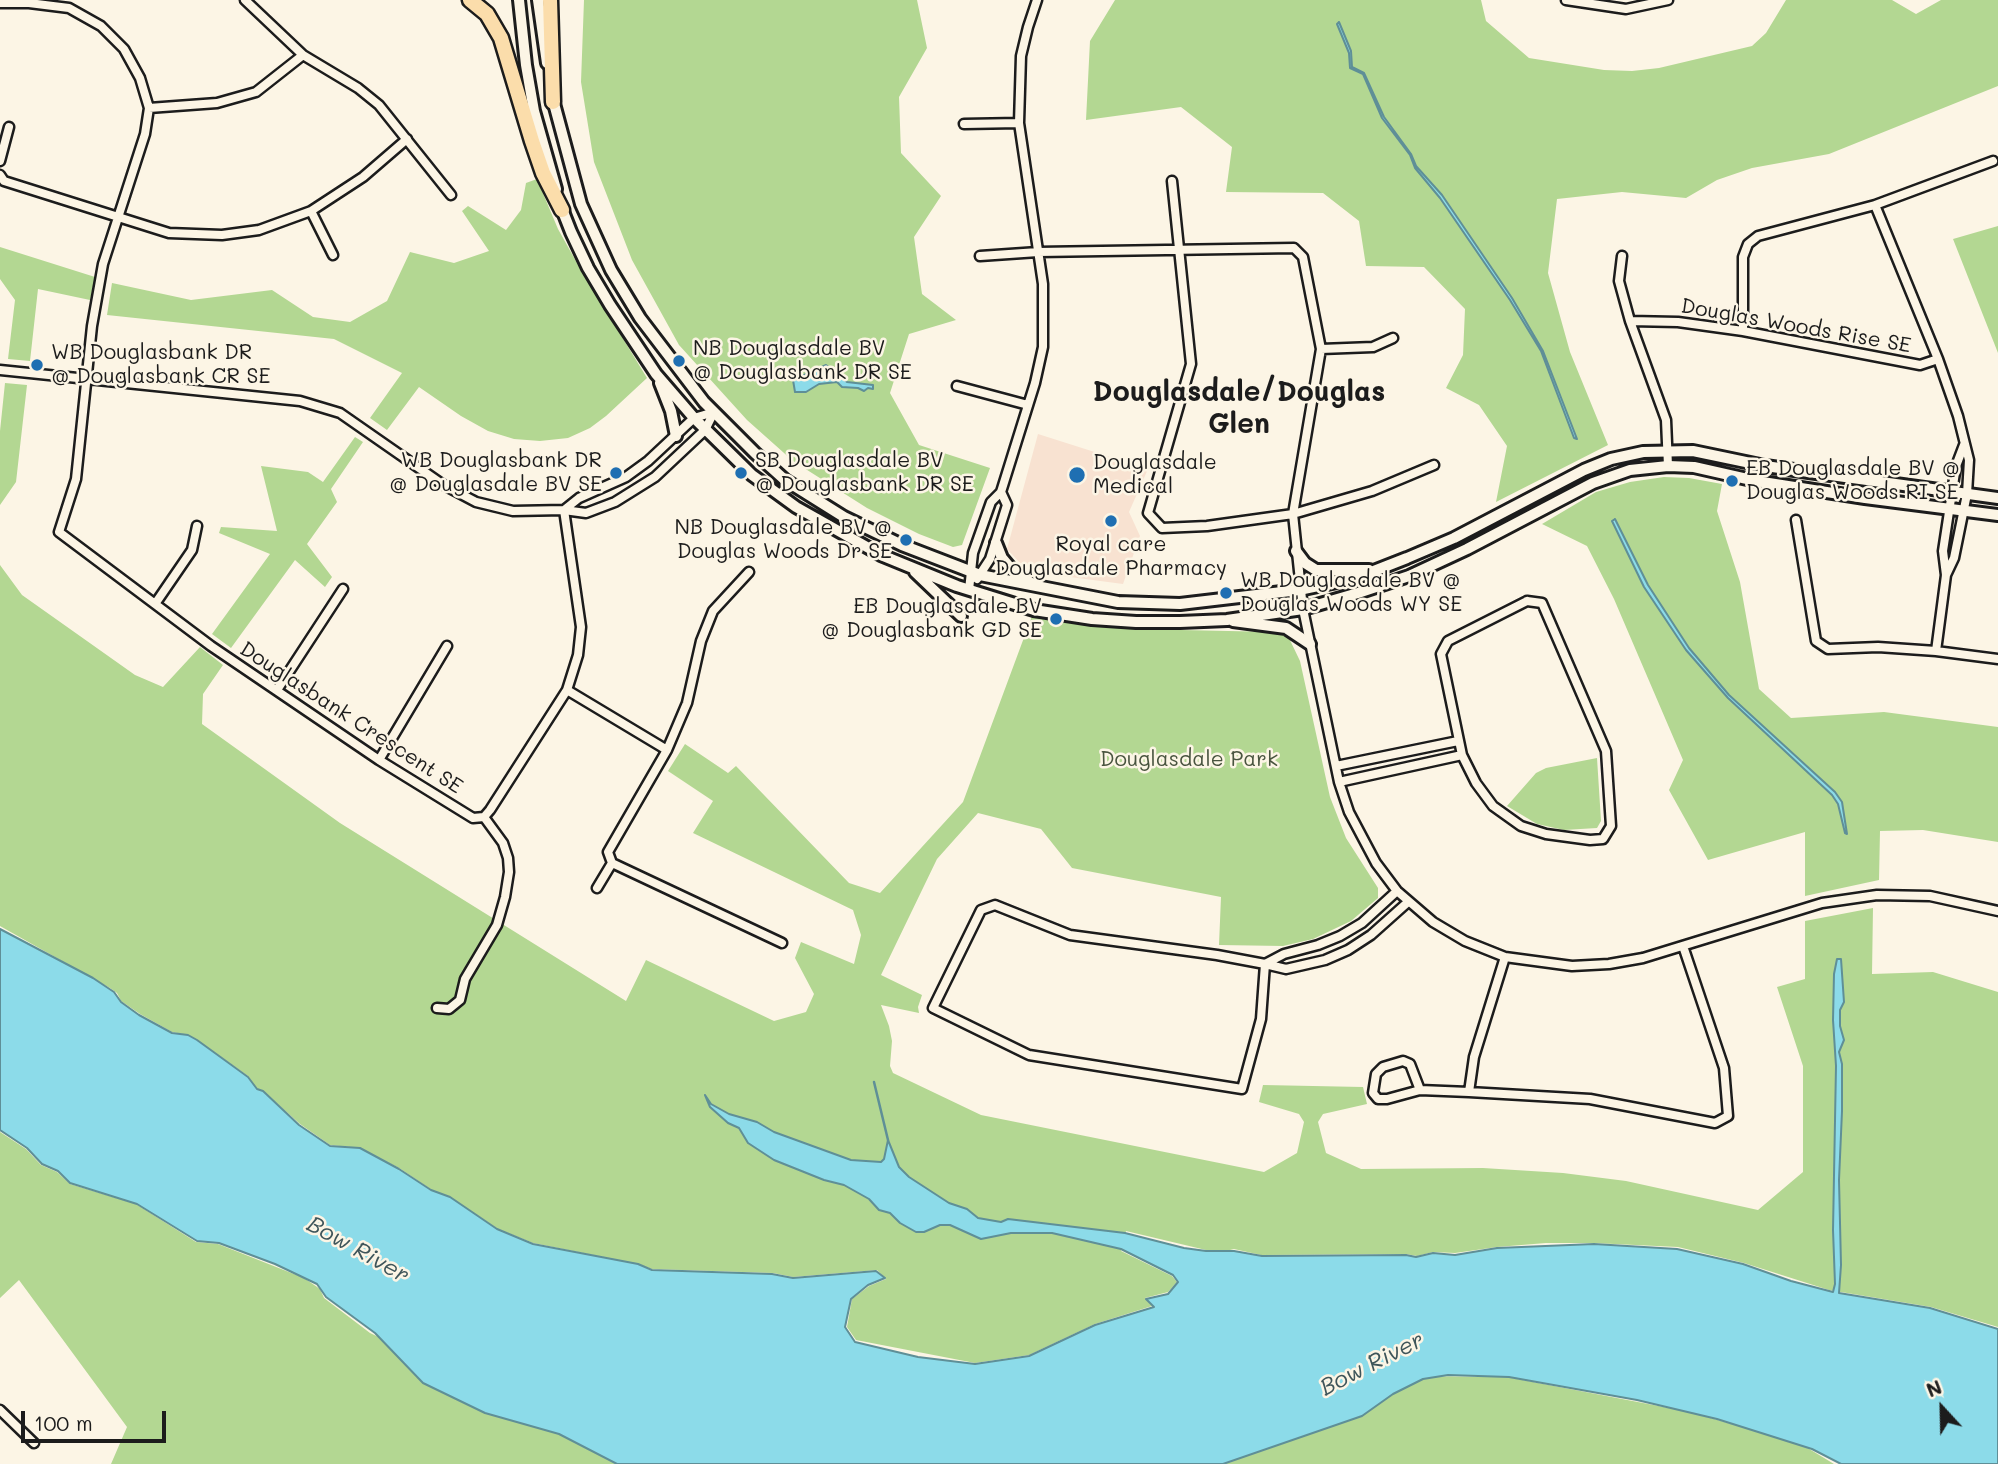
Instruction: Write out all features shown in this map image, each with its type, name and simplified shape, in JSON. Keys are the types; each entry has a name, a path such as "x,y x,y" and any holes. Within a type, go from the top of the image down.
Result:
{"highway":[{"path":"470,0 487,14 500,38 531,141 543,173 562,210"},
{"path":"550,0 553,102"}],"street":[{"path":"245,0 303,55 358,88 379,105 451,195"},
{"path":"519,0 534,111 562,210 588,268 656,374 694,418 752,475 796,507 872,550 969,590 1034,610 1092,619 1136,622 1227,620 1303,609 1409,576 1467,550 1593,482 1630,470 1668,466 1694,467 1769,483 1998,515"},
{"path":"538,0 553,102 581,204 611,270 640,318 714,412 785,480 844,517 902,545 975,574 1118,602 1180,604 1299,590 1356,578 1454,538 1611,458 1668,450 1693,451 1765,466 1998,498"},
{"path":"1566,0 1626,9 1668,0"},
{"path":"0,3 30,1 69,8 101,26 124,49 140,78 149,108 145,134 103,264 86,379"},
{"path":"975,574 973,553 991,502 1001,492 1035,383 1043,347 1043,284 1019,123 1021,56 1033,1"},
{"path":"149,108 217,103 256,92 303,55"},
{"path":"964,124 1019,123"},
{"path":"0,161 9,127"},
{"path":"0,175 4,181 169,233 222,235 258,230 311,211 363,177 407,139"},
{"path":"1743,331 1743,257 1748,244 1758,236 1875,205 1993,161"},
{"path":"1172,181 1191,363 1148,513 1161,528 1207,526 1293,514 1372,491 1434,464"},
{"path":"1875,205 1938,359 1958,416 1969,460 1964,510 1954,558 1946,575"},
{"path":"311,211 334,255"},
{"path":"980,256 1038,252 1294,248 1303,257 1321,349 1293,514 1299,590 1339,782 1349,812 1376,863 1397,891 1433,922 1465,941 1505,957 1572,966 1609,964 1643,958 1822,903 1877,895 1930,896 1998,911"},
{"path":"1622,256 1619,281 1630,321 1666,420 1668,466"},
{"name":"Douglas Woods Rise SE","path":"1630,321 1678,322 1743,331 1920,365 1938,359"},
{"path":"1321,349 1373,347 1393,338"},
{"path":"0,370 300,401 340,413 442,484 476,502 513,511 564,510 586,513 615,502 655,477 705,429 714,412"},
{"path":"656,374 671,411 676,436"},
{"name":"Douglasbank Crescent SE","path":"86,379 76,480 59,533 155,604 379,760 473,818 484,817"},
{"path":"957,386 1028,405"},
{"path":"564,510 579,498 626,477 694,418 714,412"},
{"path":"1936,650 1946,575 1943,551 1956,466 1964,444"},
{"path":"969,590 975,574 990,559 996,543 1007,505 1001,492"},
{"path":"437,1008 449,1009 460,1000 465,979 497,925 505,897 508,858 503,843 484,817 567,690 578,655 581,627 564,510"},
{"path":"1796,520 1816,641 1828,649 1878,647 1936,650 1998,659"},
{"path":"155,604 192,550 197,526"},
{"path":"996,543 1002,558 1013,571 1039,588"},
{"path":"1296,551 1305,563 1316,570 1375,570"},
{"path":"911,568 961,616"},
{"path":"749,572 713,611 701,641 687,703 667,750 608,852 612,863 782,943"},
{"path":"277,690 343,589"},
{"path":"1527,601 1542,603 1606,751 1611,826 1603,839 1590,840 1546,834 1521,826 1493,806 1476,783 1462,755 1441,654 1448,641 1527,601"},
{"path":"1227,620 1286,628 1310,644"},
{"path":"379,760 447,646"},
{"path":"567,690 667,750"},
{"path":"1336,766 1458,741"},
{"path":"1339,782 1462,755"},
{"path":"597,888 612,863"},
{"path":"1265,964 1284,954 1340,936 1362,923 1397,891"},
{"path":"1265,964 1261,1019 1242,1088 1029,1055 933,1008 981,911 995,905 1070,935 1217,955 1265,964 1286,969 1325,960 1348,950 1371,935 1408,902"},
{"path":"1420,1090 1410,1064 1404,1061 1383,1067 1376,1074 1373,1093 1378,1099 1420,1090 1590,1099 1715,1123 1728,1116 1724,1068 1683,946"},
{"path":"1469,1092 1480,1035 1505,957"},
{"path":"0,1410 34,1443"}],"shaded area":[{"path":"1038,434 1148,469 1129,512 1140,536 1123,584 1055,575 1020,563 1007,549"}],"green space":[{"path":"584,0 917,0 927,48 899,97 901,153 941,196 914,237 922,294 956,320 909,334 890,393 919,445 990,468 962,545 953,547 919,534 867,508 793,461 747,420 679,345 632,260 594,162 581,82"},
{"path":"1115,0 1481,0 1486,21 1529,58 1604,70 1632,71 1659,68 1752,46 1766,33 1786,0 1892,0 1916,14 1941,0 1998,0 1998,86 1829,154 1752,168 1717,180 1686,198 1622,192 1557,199 1548,273 1570,352 1608,445 1496,502 1507,446 1479,405 1446,388 1463,355 1465,309 1424,267 1366,266 1359,221 1323,193 1226,192 1232,147 1181,107 1086,120 1090,41"},
{"path":"537,179 558,229 647,378 606,416 590,428 568,438 540,441 514,439 488,431 419,387 387,430 370,418 402,373 334,339 107,315 112,283 191,300 272,290 313,317 350,322 387,301 410,252 454,263 489,251 462,211 468,206 506,230 521,210 526,183"},
{"path":"1998,226 1998,353 1953,239"},
{"path":"0,247 95,277 90,300 38,289 30,361 8,359 15,300 0,279"},
{"path":"5,383 27,385 16,482 0,505 0,431"},
{"path":"355,437 363,442 331,489 337,502 307,544 332,577 325,587 295,560 231,648 212,634 270,554 219,533 221,527 277,531 261,466 308,472 323,482"},
{"path":"1664,477 1722,484 1717,511 1740,582 1759,689 1791,718 1884,712 1998,727 1998,842 1923,830 1880,831 1879,880 1805,896 1805,832 1708,860 1669,790 1683,760 1614,599 1587,546 1542,524 1596,492 1630,482"},
{"name":"Douglasdale Park","path":"0,565 22,595 135,675 163,687 200,647 223,665 203,694 202,724 340,823 626,1001 646,960 774,1021 806,1012 814,994 795,958 801,942 854,964 861,935 853,910 693,833 713,801 668,771 685,744 728,773 736,766 849,883 880,893 963,802 1032,616 1060,622 1135,629 1275,632 1288,636 1300,661 1330,797 1346,838 1378,888 1378,898 1351,921 1313,939 1283,946 1219,945 1221,897 1072,868 1041,829 978,813 937,859 881,975 922,995 919,1013 881,1005 892,1041 890,1066 893,1073 981,1115 1264,1172 1297,1153 1304,1122 1299,1114 1259,1102 1263,1085 1363,1087 1367,1104 1323,1114 1318,1122 1326,1153 1361,1169 1483,1168 1563,1173 1626,1181 1758,1210 1803,1172 1803,1066 1777,987 1805,979 1805,921 1873,908 1872,974 1933,972 1998,992 1998,1327 1931,1307 1829,1290 1744,1263 1678,1247 1546,1243 1455,1253 1433,1252 1417,1256 1261,1255 1234,1249 1206,1250 1126,1231 1121,1251 1172,1276 1177,1282 1168,1292 1145,1298 1152,1306 1095,1324 1029,1355 975,1363 856,1340 847,1327 852,1299 869,1286 886,1279 877,1270 793,1277 773,1273 652,1269 533,1243 498,1229 450,1197 432,1190 399,1168 360,1148 330,1145 257,1089 248,1076 197,1040 172,1032 140,1014 121,1001 117,993 110,988 0,926"},
{"path":"1597,758 1601,821 1597,828 1564,830 1537,824 1507,806 1536,773 1546,768"},
{"path":"0,1132 70,1184 136,1204 196,1242 218,1244 304,1278 320,1289 324,1298 370,1333 440,1366 1507,1377 1690,1412 1801,1444 1834,1464 111,1464 127,1427 19,1280 0,1298"}],"water":[{"path":"1339,22 1351,51 1352,67 1364,73 1384,117 1411,154 1416,166 1442,195 1512,298 1543,351 1577,439 1574,438 1541,351 1510,300 1382,118 1363,74 1350,68 1349,53 1337,24"},
{"path":"826,365 847,382 873,385 873,389 864,391 842,387 837,382 819,384 806,392 795,392 793,380"},
{"path":"1615,519 1648,585 1689,648 1729,695 1835,792 1842,802 1847,834 1838,804 1832,795 1728,698 1686,650 1644,587 1612,521"},
{"name":"Bow River","path":"0,929 93,978 114,992 121,1002 139,1015 172,1033 188,1035 197,1040 248,1077 257,1089 263,1091 299,1125 330,1146 360,1148 431,1190 450,1197 497,1229 533,1244 638,1264 652,1270 772,1274 793,1278 876,1271 885,1278 868,1285 851,1299 845,1327 855,1342 918,1357 975,1364 1029,1356 1095,1325 1154,1307 1146,1299 1168,1294 1178,1282 1173,1275 1121,1249 1052,1233 1011,1233 981,1239 950,1225 916,1232 844,1185 774,1160 748,1143 739,1128 728,1123 710,1107 705,1095 711,1104 729,1114 757,1122 774,1132 851,1160 881,1162 888,1140 899,1167 909,1177 949,1203 967,1209 978,1218 1125,1233 1184,1248 1234,1251 1262,1256 1416,1257 1433,1253 1455,1255 1497,1248 1594,1244 1677,1249 1743,1264 1833,1292 1836,1066 1834,974 1837,959 1841,959 1844,1002 1840,1010 1840,1026 1844,1040 1839,1052 1842,1064 1842,1111 1839,1293 1930,1308 1998,1329 1998,1464 1841,1464 1812,1449 1717,1419 1637,1400 1509,1377 1448,1375 1423,1379 1393,1394 1362,1416 1223,1464 617,1464 559,1434 485,1413 423,1383 375,1333 326,1297 317,1284 275,1264 219,1243 197,1241 137,1204 70,1183 58,1171 42,1164 27,1148 0,1130"}],"waterway":[{"path":"874,1082 888,1140"}],"place":[{"name":"NB Douglasdale BV @ Douglasbank DR SE","path":"679,361"},
{"name":"WB Douglasbank DR @ Douglasbank CR SE","path":"37,365"},
{"name":"WB Douglasbank DR @ Douglasdale BV SE","path":"616,473"},
{"name":"SB Douglasdale BV @ Douglasbank DR SE","path":"741,473"},
{"name":"Douglasdale Medical","path":"1077,475"},
{"name":"EB Douglasdale BV @ Douglas Woods RI SE","path":"1732,481"},
{"name":"Royal care Douglasdale Pharmacy","path":"1111,521"},
{"name":"NB Douglasdale BV @ Douglas Woods Dr SE","path":"906,540"},
{"name":"WB Douglasdale BV @ Douglas Woods WY SE","path":"1226,593"},
{"name":"EB Douglasdale BV @ Douglasbank GD SE","path":"1056,619"}],"district":[{"name":"Douglasdale/Douglas Glen","path":"1239,408"}]}
